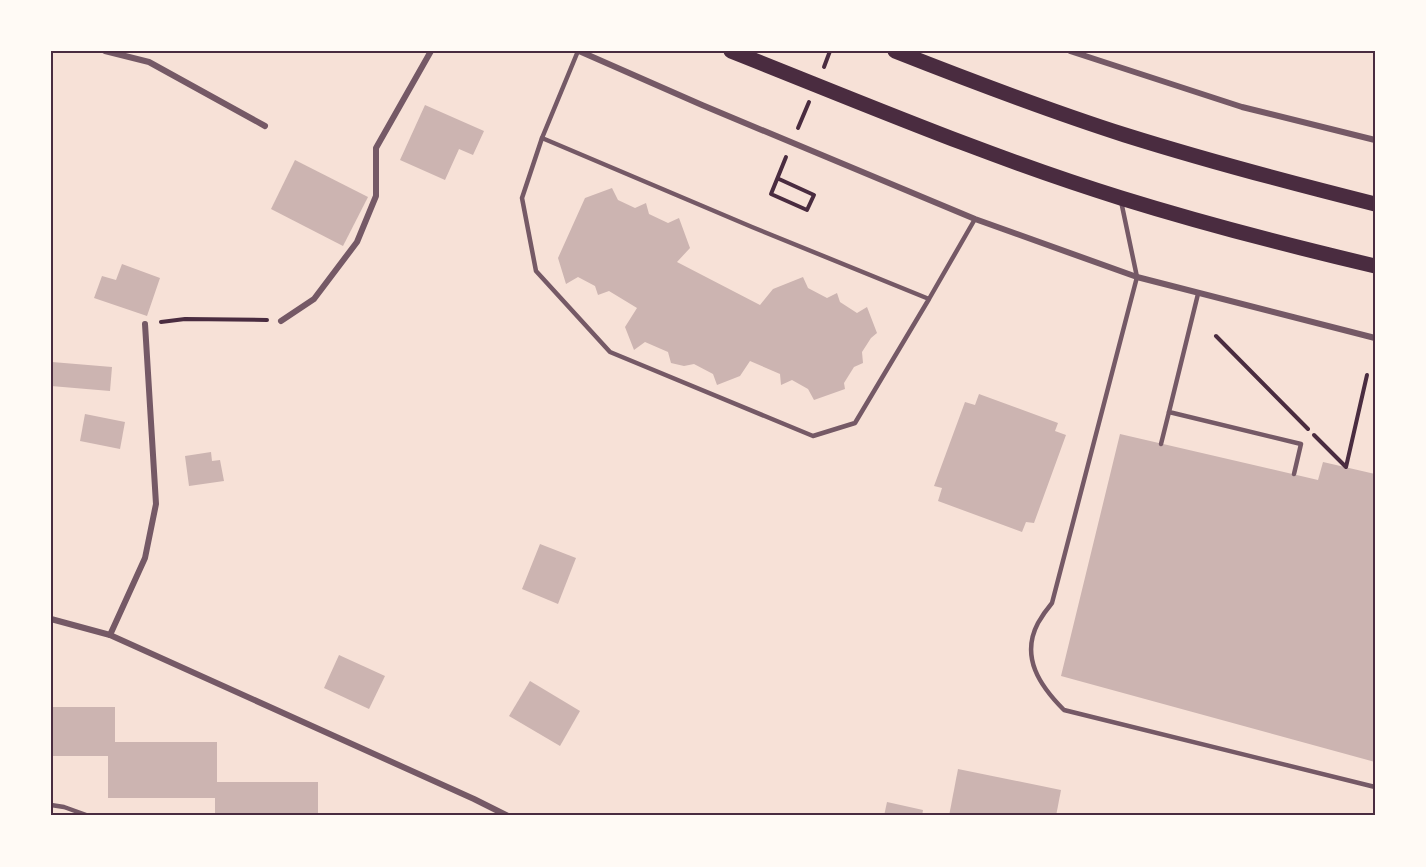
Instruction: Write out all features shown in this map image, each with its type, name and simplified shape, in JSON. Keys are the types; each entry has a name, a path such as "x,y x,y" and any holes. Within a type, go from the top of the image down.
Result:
{"main road":[{"path":"731,51 900,119 1121,198 1299,248 1375,266"},
{"path":"895,51 1124,135 1262,176 1375,204"}],"street":[{"path":"105,51 149,62 265,126"},
{"path":"281,321 314,299 357,242 376,196 376,148 431,51"},
{"path":"579,51 975,219 1137,277 1375,338"},
{"path":"1070,51 1242,107 1375,140"},
{"path":"110,635 145,558 156,504 145,324"},
{"path":"51,619 110,635 508,816"}],"lane":[{"path":"579,51 542,138 522,198 536,271 610,352 813,436 855,423 975,219"},
{"path":"542,138 929,299"},
{"path":"1121,198 1137,277 1052,603 1037,624 1030,651 1036,674 1046,692 1064,710 1375,787"},
{"path":"1161,444 1198,294"},
{"path":"1169,412 1301,444 1294,474"},
{"path":"51,806 64,807 89,816"}],"path":[{"path":"821,73 830,51"},
{"path":"794,139 812,95"},
{"path":"778,179 814,195 807,210 771,194 789,150"},
{"path":"145,324 185,319 281,321"},
{"path":"1216,336 1346,467 1367,375"}],"building":[{"path":"425,105 484,131 473,155 459,149 445,180 400,160"},
{"path":"295,160 368,197 343,246 271,209"},
{"path":"612,188 618,200 635,208 646,203 649,214 668,223 679,218 690,248 677,262 760,305 773,289 803,277 808,288 827,298 837,293 840,302 857,313 867,307 877,333 862,352 863,363 854,367 844,383 845,389 814,400 808,389 792,380 781,385 780,374 750,361 740,376 717,385 713,374 694,364 684,366 671,363 668,352 645,342 634,350 625,327 637,308 609,291 598,295 595,286 578,277 566,284 558,258 585,198"},
{"path":"122,264 160,278 147,316 94,298 102,276 116,280"},
{"path":"52,362 112,367 110,391 51,386"},
{"path":"979,394 1058,423 1055,431 1066,435 1034,523 1026,522 1022,532 938,501 942,488 934,486 965,402 975,405"},
{"path":"85,414 125,422 120,449 80,441"},
{"path":"1120,434 1318,480 1323,462 1375,474 1375,762 1061,676"},
{"path":"211,452 212,461 220,460 224,481 189,486 185,456"},
{"path":"540,544 576,558 558,604 522,589"},
{"path":"339,655 385,676 369,709 324,688"},
{"path":"530,681 580,711 560,746 509,716"},
{"path":"51,707 115,707 115,742 217,742 217,782 318,782 318,816 215,816 215,798 108,798 108,756 51,756"},
{"path":"958,769 1061,790 1056,816 949,816"},
{"path":"887,802 923,810 922,816 884,816"}]}
